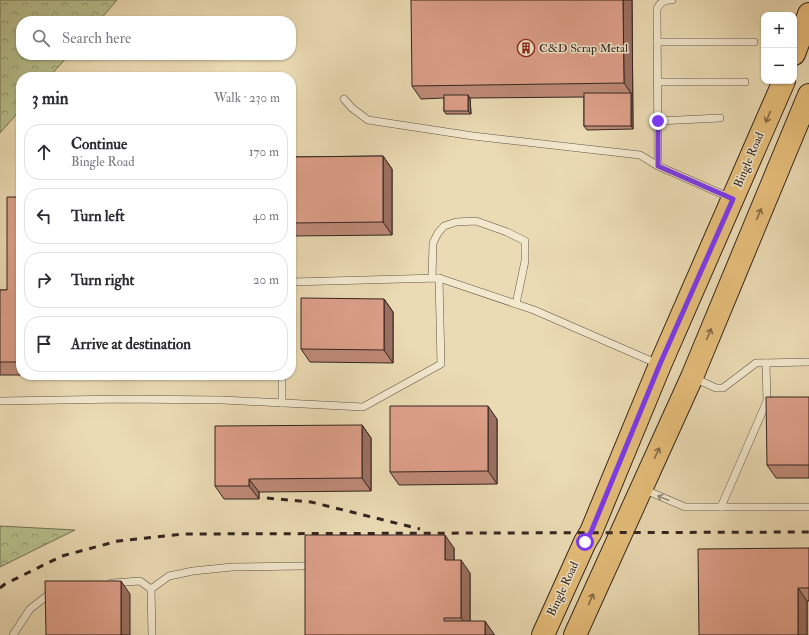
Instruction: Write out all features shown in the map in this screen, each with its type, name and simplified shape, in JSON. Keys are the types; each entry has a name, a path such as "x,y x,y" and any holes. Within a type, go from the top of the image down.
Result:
{"main road":[{"path":"796,48 809,14"},
{"name":"Bingle Road","path":"545,630 591,532 660,364 783,84"},
{"path":"545,630 577,635 641,488 692,377 809,95"},
{"path":"660,364 692,377"}],"lane":[{"path":"658,166 657,8 662,2 672,0"},
{"path":"657,42 754,42"},
{"path":"657,82 745,82"},
{"path":"344,99 352,108 368,120 473,136 640,155 658,166 733,199"},
{"path":"658,121 720,118"},
{"path":"0,401 123,399 223,400 363,407 441,364 433,243 438,233 444,226 456,222 476,221 507,232 525,242 525,261 516,304"},
{"path":"296,282 435,278 534,310 660,364"},
{"path":"692,377 716,388 723,388 756,363 809,362"},
{"path":"721,507 767,401 766,363"},
{"path":"282,380 282,403"},
{"path":"641,488 685,507 809,507"},
{"path":"151,589 168,576 192,571 232,567 302,566"},
{"path":"102,584 140,581 151,589"},
{"path":"13,635 30,609 57,588"},
{"path":"151,589 152,635"}],"green space":[{"path":"0,0 117,0 103,16 16,16 16,60 64,60 54,72 16,72 16,115 0,133"},
{"path":"0,526 75,530 0,567"}],"building":[{"name":"C&D Scrap Metal","path":"411,0 623,0 624,83 412,86"},
{"path":"584,93 631,93 631,126 584,126"},
{"path":"444,95 468,95 468,111 444,111"},
{"path":"383,156 383,222 296,223 296,157"},
{"path":"7,197 16,197 16,362 0,362 0,290 7,290"},
{"path":"301,298 384,299 384,350 301,349"},
{"path":"766,397 809,397 809,465 767,465"},
{"path":"390,406 488,406 488,471 390,472"},
{"path":"362,425 362,478 249,479 249,486 215,486 215,426"},
{"path":"305,535 445,535 445,560 461,560 461,618 444,618 444,621 485,621 485,635 305,635"},
{"path":"809,548 809,588 798,588 798,635 699,635 698,549"},
{"path":"45,581 121,581 121,635 46,635"}],"railway":[{"path":"267,498 311,502 420,529"},
{"path":"0,588 5,584 62,556 118,541 183,534 809,532"}],"place":[{"name":"C&D Scrap Metal","path":"526,48"}],"route":[{"path":"585,542 591,532 660,364 733,199 658,166 658,121"}]}
